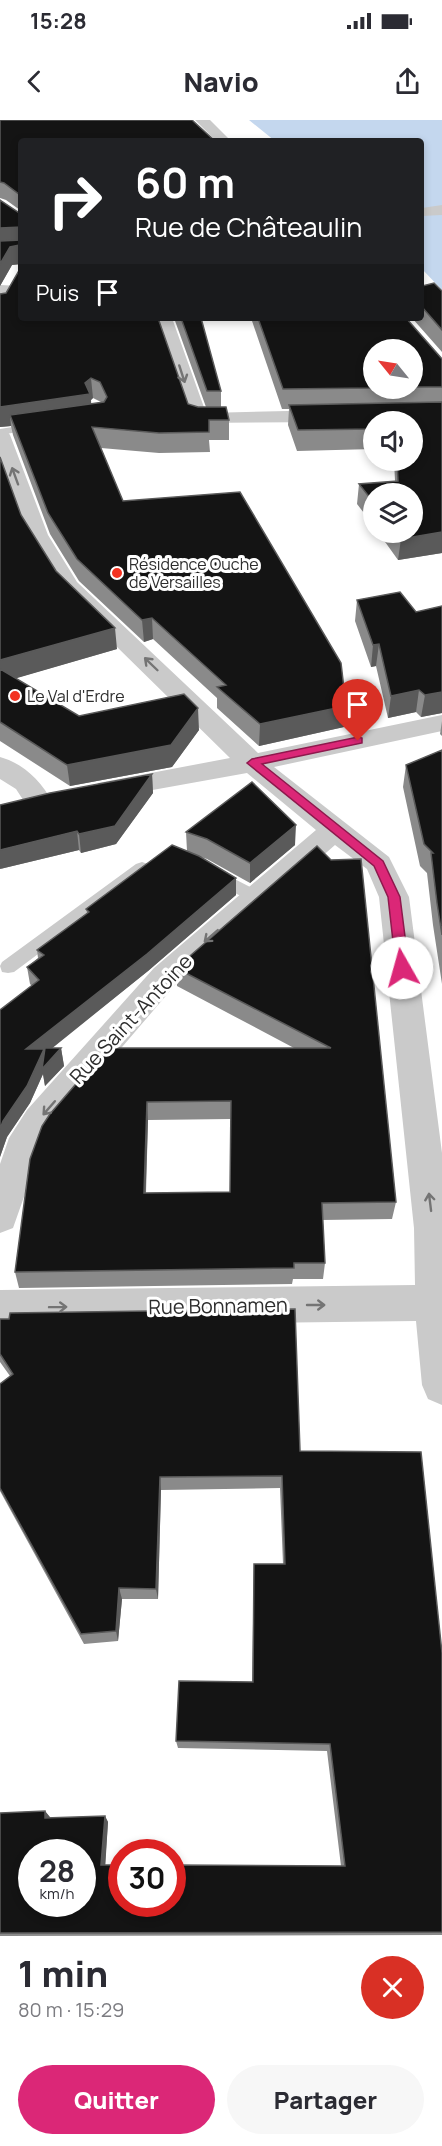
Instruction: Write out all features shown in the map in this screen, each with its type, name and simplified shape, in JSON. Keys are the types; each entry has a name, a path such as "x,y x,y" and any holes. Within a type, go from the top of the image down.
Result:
{"street":[{"path":"202,120 221,138"},
{"path":"424,212 442,210"},
{"path":"0,307 12,287"},
{"path":"164,321 198,419 347,416"},
{"path":"0,434 37,535 63,579 252,763 334,830 364,850 378,864 394,897 433,1228 436,1332 442,1385"},
{"path":"0,765 50,800 252,763 442,723"},
{"name":"Rue Saint-Antoine","path":"0,1217 27,1138 39,1119 165,976 334,830"},
{"name":"Rue Bonnamen","path":"0,1308 435,1303"}],"lane":[{"path":"0,434 49,425"},
{"path":"8,967 156,859"},
{"path":"200,866 256,897"}],"water":[{"path":"249,120 442,120 442,290 424,271 424,138 271,138"}],"building":[{"path":"0,120 192,120 212,138 18,138 18,194 0,182"},
{"path":"0,200 18,212 18,227 0,228"},
{"path":"18,240 18,245 10,247 0,264 0,241"},
{"path":"18,272 18,321 159,321 188,404 198,407 226,407 229,420 209,420 209,432 159,433 92,427 123,501 240,492 341,663 346,706 260,724 217,687 226,685 152,618 142,620 77,559 48,513 10,415 104,402 107,397 100,382 91,378 85,383 90,394 0,407 0,294 6,293"},
{"path":"434,283 442,291 442,330 424,309 424,286"},
{"path":"182,321 202,321 221,391 207,391"},
{"path":"259,321 409,321 442,359 442,387 423,387 423,339 363,339 363,388 283,389"},
{"path":"442,402 442,532 423,535 423,483 372,483 398,481 398,471 423,471 423,411 363,411 363,429 298,430 289,405"},
{"path":"0,457 21,515 56,571 115,628 0,660"},
{"path":"400,592 416,612 442,606 442,692 425,695 419,690 391,696 379,644 373,645 357,600"},
{"path":"0,669 79,716 184,694 198,708 171,745 67,765 0,722"},
{"path":"442,750 442,935 431,853 433,853 424,844 406,765"},
{"path":"152,774 115,826 79,834 77,831 0,850 0,805"},
{"path":"252,782 296,825 250,863 207,839 186,832"},
{"path":"172,845 199,856 236,878 147,954 26,1049 44,1049 27,1086 0,1129 0,1010 39,980 27,967 44,955 37,950 89,912 86,909"},
{"path":"317,846 331,860 361,859 396,1202 322,1203 325,1263 294,1263 294,1268 15,1272 30,1159 42,1126 107,1048 331,1048 176,968","holes":["231,1101 230,1192 144,1193 147,1102"]},
{"path":"45,1048 61,1048 42,1069"},
{"path":"295,1309 300,1451 421,1452 442,1653 442,1932 0,1933 0,1813 45,1811 45,1818 105,1816 101,1865 108,1865 108,1917 186,1917 186,1865 345,1866 330,1744 176,1741 179,1681 253,1682 254,1564 285,1564 282,1476 160,1477 156,1589 119,1588 116,1631 81,1634 0,1488 0,1384 13,1374 0,1354 0,1319 9,1319 10,1313"}],"place":[{"name":"Résidence Ouche de Versailles","path":"117,573"},
{"name":"Le Val d'Erdre","path":"15,696"}],"route":[{"path":"358,741 252,763 334,830 364,850 378,864 394,897 402,968"}]}
